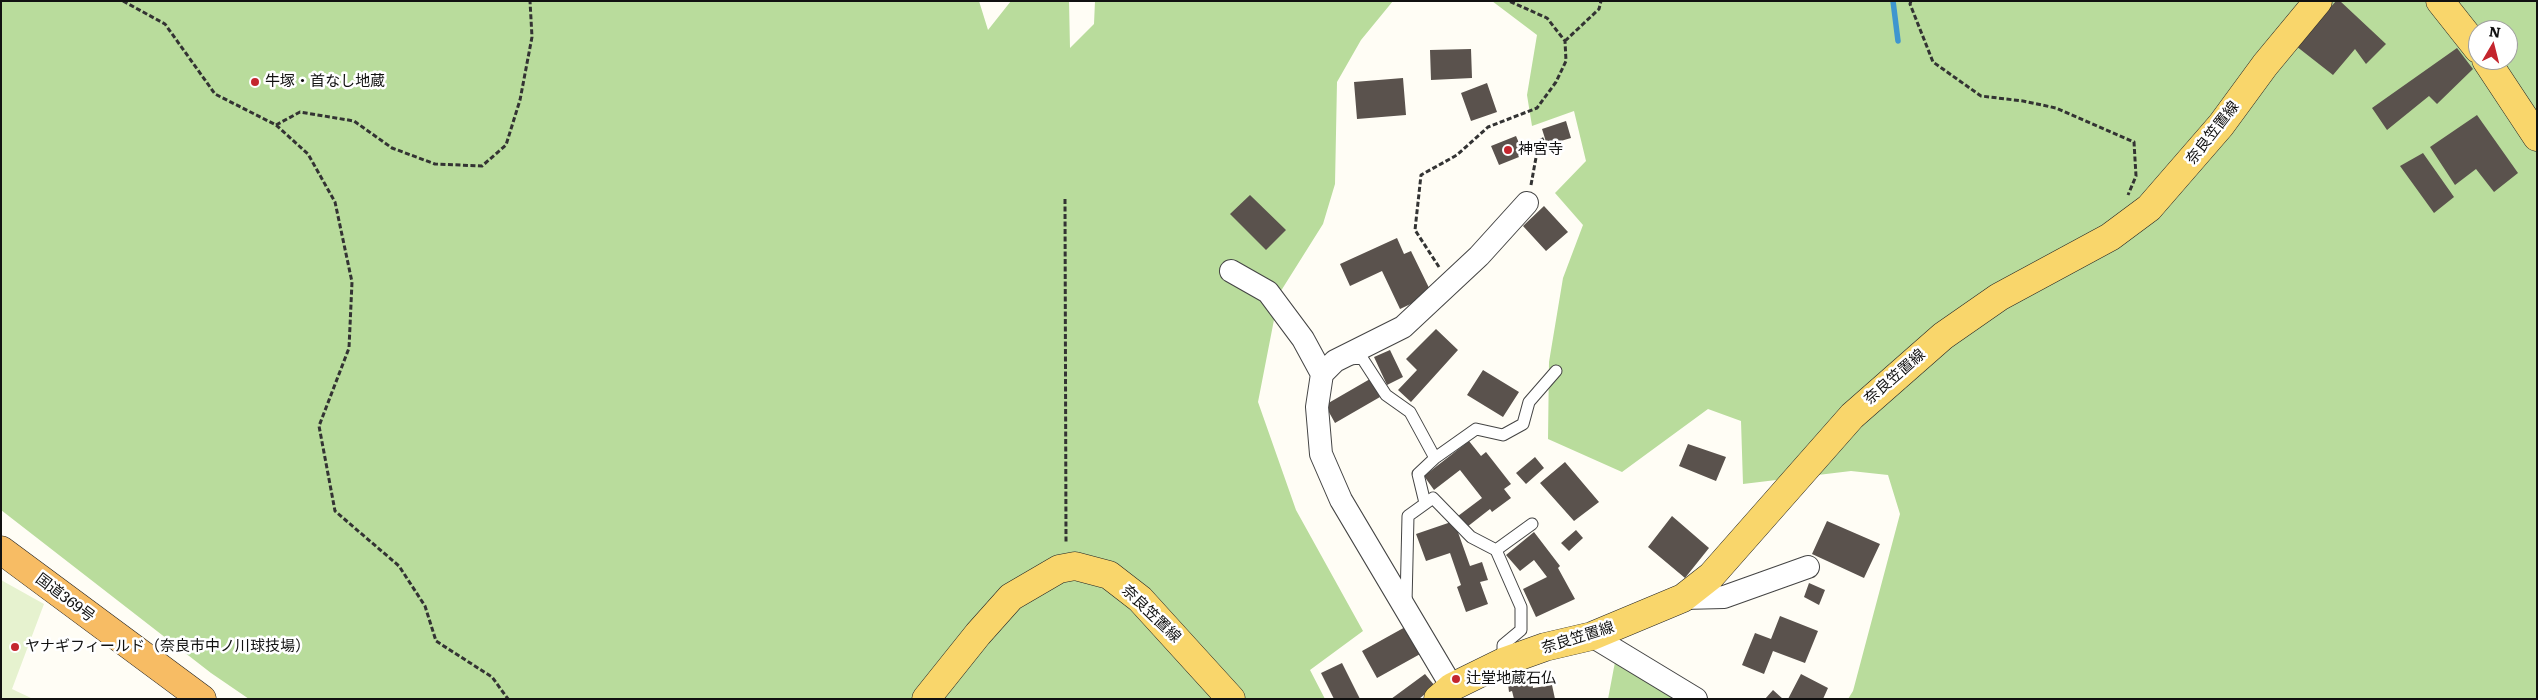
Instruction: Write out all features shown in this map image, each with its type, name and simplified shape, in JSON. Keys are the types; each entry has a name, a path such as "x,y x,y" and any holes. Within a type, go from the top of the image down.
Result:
{"highway":[{"name":"国道369号","path":"1,550 202,699"}],"main road":[{"name":"奈良笠置線","path":"1446,693 1503,662 1545,647 1592,636 1683,598 1711,576 1852,416 1943,336 1999,298 2110,237 2149,208 2215,133 2265,65 2318,1"},
{"path":"2440,1 2468,36"},
{"path":"2493,70 2537,137"},
{"name":"奈良笠置線","path":"926,699 978,634 1011,597 1059,569 1075,566 1109,575 1140,599 1231,699"}],"street":[{"path":"1446,693 1406,609 1341,500 1321,454 1317,407 1329,367 1404,327 1479,256 1527,203"},
{"path":"1231,271 1268,292 1303,339 1329,367"},
{"path":"1683,598 1724,598 1808,567"},
{"path":"1592,636 1696,699"}],"lane":[{"path":"1329,367 1362,358 1386,395 1410,412 1435,458"},
{"path":"1425,503 1418,474 1435,458 1476,429 1503,435 1523,424 1529,402 1556,371"},
{"path":"1406,609 1408,516 1433,498 1471,537 1496,550 1521,607 1520,630 1503,645 1503,662"},
{"path":"1496,550 1532,524"}],"path":[{"path":"123,1 165,24 215,94 276,125 308,154 335,202 352,282 349,348 319,426 335,511 400,566 425,606 436,642 492,677 508,699"},
{"path":"276,125 300,112 354,121 392,148 426,161 435,164 482,166 506,145 520,100 532,37 530,1"},
{"path":"1450,284 1415,230 1421,175 1456,155 1488,126 1537,108 1556,82 1566,61 1565,40 1547,18 1509,1"},
{"path":"1565,40 1598,9 1601,1"},
{"path":"1911,1 1910,4 1933,62 1981,96 2023,101 2056,108 2134,142 2136,176 2124,202"},
{"path":"1527,203 1538,140 1545,138"},
{"path":"1059,569 1066,546 1065,199"}],"green space":[{"path":"1,1 979,1 988,30 1011,1 1069,1 1070,48 1094,24 1095,1 1393,1 1361,40 1337,82 1335,184 1323,224 1279,294 1258,402 1296,510 1363,631 1310,670 1325,699 249,699 211,673 1,510"},
{"path":"1492,1 2537,1 2537,699 1848,699 1853,691 1900,514 1888,475 1851,471 1743,484 1741,421 1708,409 1622,472 1548,439 1549,362 1563,278 1583,225 1555,193 1586,161 1574,111 1532,126 1527,95 1537,35"},
{"name":"ヤナギフィールド（奈良市中ノ川球技場）","path":"1,580 44,604 12,689 33,699 1,699"},
{"path":"1615,662 1699,699 1608,699"}],"building":[{"path":"2336,1 2340,1 2386,44 2366,64 2355,49 2333,75 2296,46"},
{"path":"2457,48 2468,62 2468,70 2472,70 2437,104 2429,96 2387,130 2372,108"},
{"path":"1471,49 1472,78 1431,80 1430,50"},
{"path":"1403,78 1406,115 1357,119 1354,82"},
{"path":"1487,83 1497,112 1471,121 1461,93"},
{"path":"2477,115 2518,173 2494,192 2476,169 2455,185 2430,147"},
{"path":"1566,121 1571,138 1547,145 1542,129"},
{"name":"神宮寺","path":"1516,136 1524,155 1499,165 1491,146"},
{"path":"2423,153 2454,197 2434,213 2400,166"},
{"path":"1250,195 1286,230 1266,250 1230,214"},
{"path":"1544,206 1568,232 1546,251 1523,226"},
{"path":"1397,238 1404,254 1411,251 1432,294 1400,309 1382,271 1350,286 1340,264"},
{"path":"1436,329 1458,350 1411,402 1398,390 1417,370 1406,359"},
{"path":"1390,350 1403,377 1387,385 1374,357"},
{"path":"1483,370 1519,392 1503,417 1467,395"},
{"path":"1370,379 1380,397 1335,423 1325,405"},
{"path":"1469,441 1481,456 1486,452 1511,484 1504,489 1511,498 1492,512 1490,509 1467,527 1458,516 1482,498 1460,470 1434,490 1424,476"},
{"path":"1688,444 1726,457 1716,481 1679,466"},
{"path":"1535,457 1544,468 1526,484 1516,473"},
{"path":"1565,462 1599,502 1574,521 1540,483"},
{"path":"1672,516 1709,548 1685,578 1648,547"},
{"path":"1454,521 1470,566 1482,562 1488,580 1480,582 1488,604 1466,612 1457,587 1461,585 1450,553 1426,561 1416,534"},
{"path":"1827,521 1880,544 1864,578 1812,554"},
{"path":"1576,530 1583,538 1569,551 1561,543"},
{"path":"1534,532 1560,566 1558,568 1575,599 1536,617 1523,589 1547,577 1534,560 1520,571 1506,555"},
{"path":"1809,583 1825,590 1819,605 1804,597"},
{"path":"1780,616 1818,631 1805,663 1773,651 1764,674 1742,665 1755,633 1771,639"},
{"path":"1407,626 1422,653 1377,678 1362,651"},
{"path":"1342,663 1360,699 1334,699 1321,673"},
{"path":"1530,672 1533,688 1552,685 1555,699 1514,699 1512,691 1509,692 1507,676"},
{"path":"1425,674 1435,686 1419,699 1391,699"},
{"path":"1801,674 1828,688 1823,699 1788,699"},
{"path":"1773,690 1783,699 1765,699"}],"waterway":[{"path":"1893,1 1898,41"}],"place":[{"name":"牛塚・首なし地蔵","path":"255,82"},
{"name":"神宮寺","path":"1508,150"},
{"name":"ヤナギフィールド（奈良市中ノ川球技場）","path":"15,647"},
{"name":"辻堂地蔵石仏","path":"1456,679"}]}
